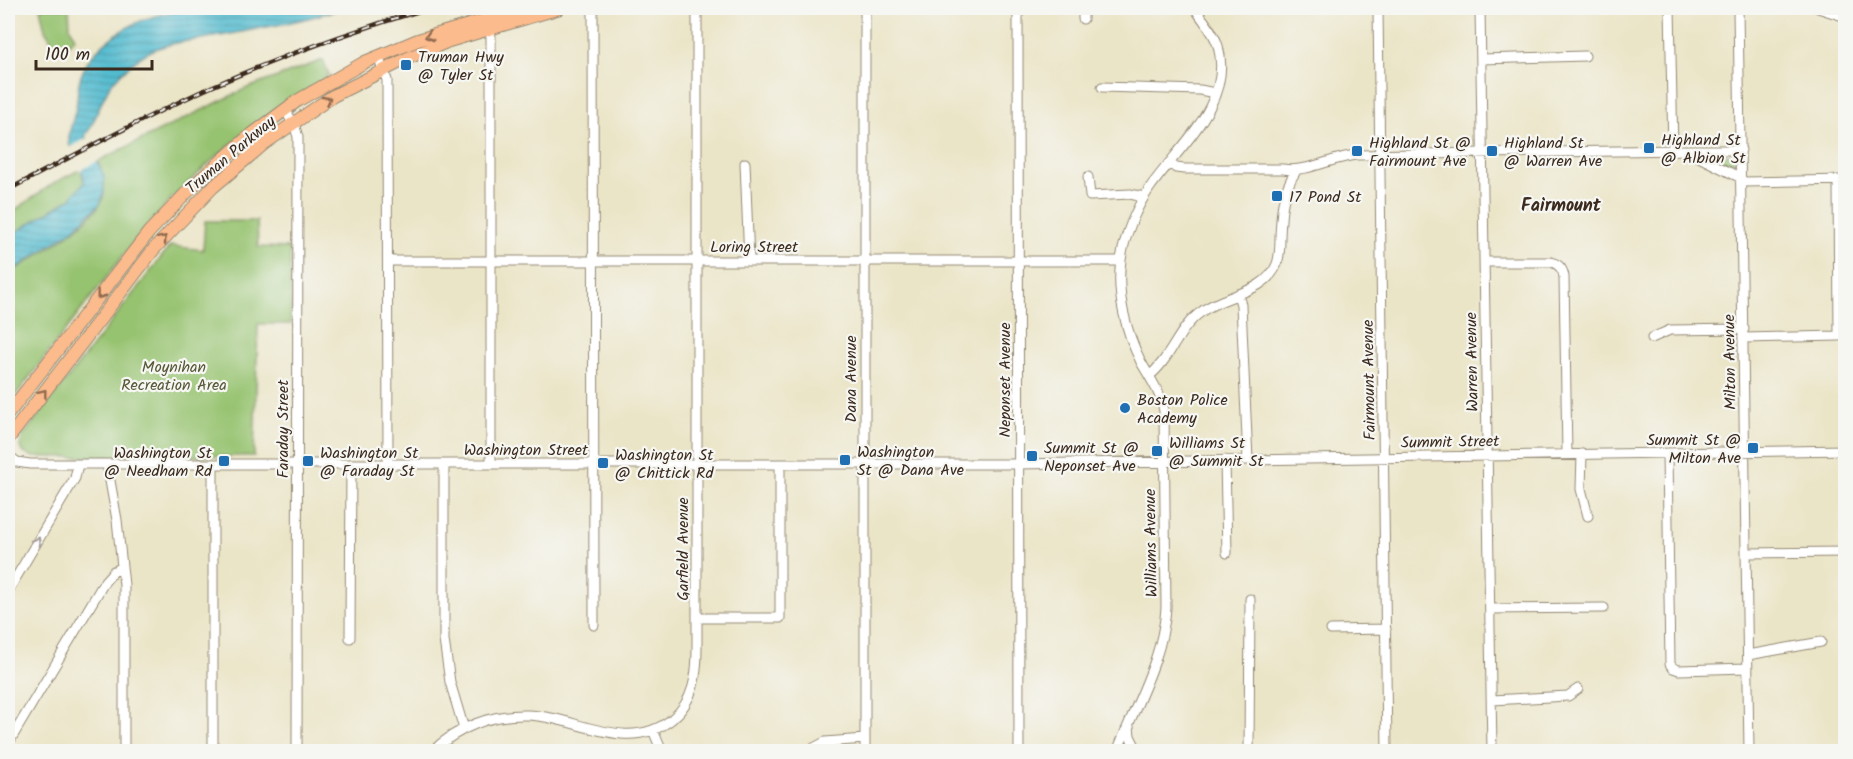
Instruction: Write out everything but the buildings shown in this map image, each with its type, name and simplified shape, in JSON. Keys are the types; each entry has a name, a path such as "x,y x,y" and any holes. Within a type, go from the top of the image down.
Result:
{"main road":[{"name":"Truman Parkway","path":"8,439 172,229 233,169 333,96 434,46 526,8"},
{"name":"Truman Parkway","path":"8,414 126,260 163,216 224,157 285,109 327,82 378,56 418,40 560,8"}],"street":[{"path":"593,8 594,625"},
{"name":"Garfield Avenue","path":"432,752 446,739 491,718 528,715 547,717 622,735 635,735 653,730 670,721 679,712 693,688 697,669 697,8"},
{"name":"Dana Avenue","path":"865,8 865,752"},
{"name":"Neponset Avenue","path":"1018,8 1019,752"},
{"path":"1083,8 1083,19"},
{"name":"Williams Avenue","path":"1117,752 1156,659 1164,622 1163,406 1138,354 1124,312 1119,289 1120,261 1128,233 1144,197 1204,116 1215,93 1221,70 1220,51 1213,34 1195,8"},
{"name":"Fairmount Avenue","path":"1378,8 1387,752"},
{"name":"Warren Avenue","path":"1480,8 1492,752"},
{"path":"1670,8 1673,151"},
{"name":"Milton Avenue","path":"1738,8 1749,752"},
{"path":"1818,8 1845,17"},
{"path":"489,23 491,464"},
{"path":"378,56 387,80 388,464"},
{"path":"1481,59 1585,56"},
{"path":"1102,87 1200,90 1215,93"},
{"name":"Faraday Street","path":"285,109 298,137 297,752"},
{"path":"1652,338 1670,330 1839,336 1842,180 1742,180 1685,150"},
{"path":"1169,163 1176,168 1184,169 1296,171 1344,157 1380,155 1741,150"},
{"path":"745,163 749,261"},
{"path":"1149,376 1158,368 1185,327 1198,314 1264,282 1276,265 1280,250 1282,199 1296,171"},
{"path":"1088,177 1090,196 1130,194 1144,197"},
{"name":"Loring Street","path":"388,261 1120,261"},
{"path":"1485,262 1551,262 1557,264 1562,270 1564,277 1567,454"},
{"path":"1238,294 1241,305 1248,460"},
{"name":"Summit Street","path":"1019,464 1845,450"},
{"path":"1667,453 1670,664 1679,670 1748,668"},
{"path":"1582,454 1581,489 1588,516"},
{"name":"Washington Street","path":"8,455 17,462 26,464 1019,464"},
{"path":"1226,460 1227,553"},
{"path":"8,591 75,478 78,464"},
{"path":"107,464 117,520 124,592 124,752"},
{"path":"213,464 213,752"},
{"path":"350,638 351,464"},
{"path":"444,464 445,649 452,690 464,729"},
{"path":"697,618 780,618 780,464"},
{"path":"1747,553 1845,552"},
{"path":"8,744 105,580 114,571 122,568"},
{"path":"1249,752 1250,599"},
{"path":"1490,609 1604,608"},
{"path":"1331,630 1386,629"},
{"path":"1748,655 1821,642"},
{"path":"1492,700 1568,696 1578,689"},
{"path":"1129,721 1130,736 1138,752"},
{"path":"653,730 662,752"},
{"path":"806,752 825,742 865,739"}],"green space":[{"path":"40,8 69,8 70,27 75,38 59,52 45,30"},
{"path":"323,60 329,75 259,121 171,199 136,239 8,405 8,274 61,240 97,208 103,198 104,189 98,161 245,89"},
{"path":"1734,154 1734,170 1702,155"},
{"path":"81,169 84,183 70,199 8,237 8,215 54,183"},
{"name":"Moynihan Recreation Area","path":"205,221 257,221 258,247 290,248 291,324 258,324 254,456 33,457 24,453 20,447 22,437 170,246 203,250"}],"water":[{"path":"209,8 343,8 279,25 181,42 151,51 135,61 112,83 85,136 104,176 104,193 100,204 74,229 8,274 8,237 70,199 84,183 82,171 69,145 69,136 80,80 93,55 112,37 147,19"}],"pier":[{"path":"89,137 100,160 79,171 68,148"}],"railway":[{"path":"8,190 134,124 211,87 318,44 429,8"}],"place":[{"name":"Truman Hwy @ Tyler St","path":"406,65"},
{"name":"Highland St @ Albion St","path":"1649,148"},
{"name":"Highland St @ Fairmount Ave","path":"1357,151"},
{"name":"Highland St @ Warren Ave","path":"1492,151"},
{"name":"17 Pond St","path":"1277,196"},
{"name":"Boston Police Academy","path":"1125,408"},
{"name":"Summit St @ Milton Ave","path":"1753,448"},
{"name":"Williams St @ Summit St","path":"1157,451"},
{"name":"Summit St @ Neponset Ave","path":"1032,456"},
{"name":"Washington St @ Dana Ave","path":"845,460"},
{"name":"Washington St @ Needham Rd","path":"224,461"},
{"name":"Washington St @ Faraday St","path":"308,461"},
{"name":"Washington St @ Chittick Rd","path":"603,463"}],"district":[{"name":"Fairmount","path":"1561,205"}]}
